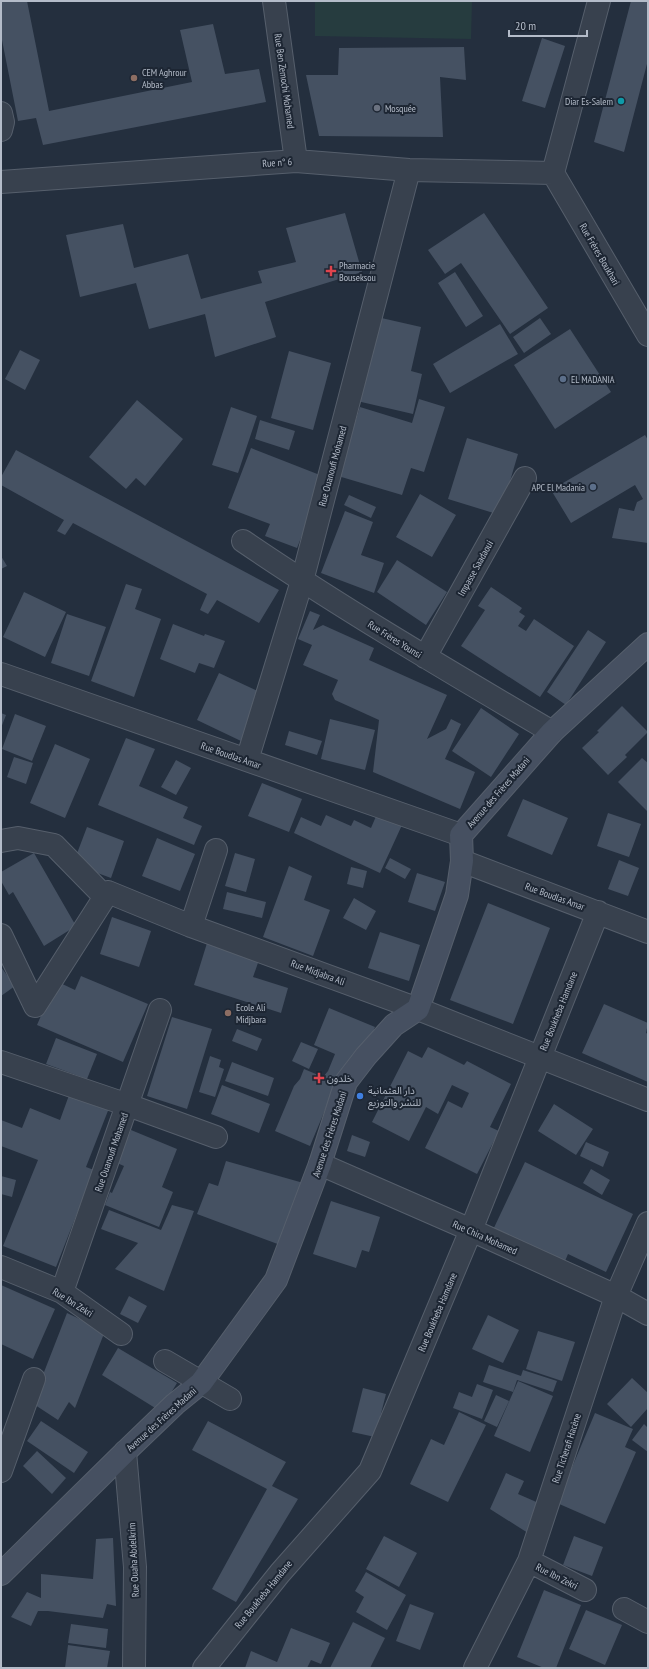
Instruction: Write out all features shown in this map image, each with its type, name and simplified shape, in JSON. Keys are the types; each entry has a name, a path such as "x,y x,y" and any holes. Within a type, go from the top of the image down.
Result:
{"street":[{"name":"Rue Ben Zemochi Mohamed","path":"274,1 296,161"},
{"path":"553,172 599,1"},
{"path":"1,113 3,122 1,130"},
{"name":"Rue n° 6","path":"1,182 296,161 409,170 553,172"},
{"name":"Rue Ouanoufi Mohamed","path":"247,760 302,581 409,170"},
{"name":"Rue Frères Boukhari","path":"553,172 648,335"},
{"name":"Impasse Saadaoui","path":"425,658 525,478"},
{"name":"Rue Frères Younsi","path":"243,541 302,581 425,658 552,732"},
{"name":"Avenue des Frères Madani","path":"1,1574 175,1404 201,1383 276,1280 320,1164 346,1082 366,1056 394,1025 418,1008 457,895 462,861 461,835 552,732 648,644"},
{"name":"Rue Boudlas Amar","path":"1,674 461,835"},
{"name":"Rue Midjabra Ali","path":"1,841 18,838 54,845 103,895 108,892 191,926 418,1008 648,1100"},
{"path":"191,926 216,850"},
{"name":"Rue Boudlas Amar","path":"462,861 648,932"},
{"path":"1,935 35,1006 108,892"},
{"name":"Rue Boukheba Hamdane","path":"204,1668 280,1573 370,1471 471,1230 598,912"},
{"name":"Rue Ouanoufi Mohamed","path":"62,1292 160,1010"},
{"path":"1,1062 128,1105 216,1137"},
{"name":"Rue Chira Mohamed","path":"320,1164 471,1230 616,1296 648,1314"},
{"name":"Rue Ticherafi Hacène","path":"475,1668 529,1561 616,1296 648,1223"},
{"name":"Rue Ibn Zekri","path":"1,1267 62,1292 121,1334"},
{"path":"165,1361 230,1399"},
{"path":"1,1471 34,1378"},
{"name":"Rue Ouaha Abdelkrim","path":"125,1452 135,1567 134,1668"},
{"name":"Rue Ibn Zekri","path":"529,1561 585,1590"},
{"path":"624,1609 648,1622"}],"green space":[{"path":"315,1 472,1 471,39 315,36"}],"building":[{"path":"1,1 27,1 49,111 192,82 180,30 213,24 225,74 259,69 266,102 43,145 36,118 18,121 1,35"},
{"name":"Diar Es-Salem","path":"631,1 648,1 648,60 624,152 594,142"},
{"path":"542,38 565,46 545,108 522,101"},
{"name":"Mosquée","path":"464,47 466,80 440,77 443,137 319,136 306,75 338,75 339,48"},
{"path":"345,213 362,272 265,302 276,337 215,357 205,314 149,329 136,283 80,297 66,235 123,224 134,268 188,254 201,299 262,283 258,271 296,262 286,228"},
{"path":"484,213 548,308 510,334 461,263 445,274 428,250"},
{"path":"455,272 483,316 466,327 438,283"},
{"path":"377,317 421,327 411,371 422,374 413,414 357,401"},
{"path":"540,318 551,334 524,353 513,337"},
{"path":"500,324 518,354 450,393 433,364"},
{"name":"EL MADANIA","path":"570,329 611,392 555,429 514,365"},
{"path":"20,350 40,360 25,390 5,379"},
{"path":"289,351 331,363 313,430 271,418"},
{"path":"419,399 445,407 424,472 411,468 402,495 338,476 360,407 412,423"},
{"path":"137,400 183,439 145,486 136,478 126,489 89,457"},
{"path":"231,407 257,416 238,473 212,465"},
{"path":"260,420 295,431 289,450 255,439"},
{"name":"APC El Madania","path":"645,435 648,440 648,543 612,538 619,508 634,511 637,502 643,499 635,485 571,523 551,490"},
{"path":"467,438 518,454 500,515 448,499"},
{"path":"251,448 325,477 297,548 265,536 270,524 228,508"},
{"path":"16,450 279,590 259,623 217,600 208,614 200,610 207,594 73,523 65,535 57,531 64,520 1,485 1,477"},
{"path":"420,494 456,515 432,557 396,537"},
{"path":"349,495 376,507 371,518 344,505"},
{"path":"345,511 373,522 361,555 384,563 374,593 321,573"},
{"path":"1,556 7,566 1,569"},
{"path":"397,560 447,592 426,625 377,592"},
{"path":"126,584 142,589 135,609 161,619 134,697 91,681"},
{"path":"491,587 522,608 519,612 525,616 518,626 526,631 534,619 574,646 540,697 461,646 485,610 478,606"},
{"path":"24,592 66,612 45,657 3,637"},
{"path":"310,611 320,615 313,630 323,625 374,648 369,660 447,695 427,739 446,729 451,719 461,724 445,759 475,772 460,809 373,772 379,720 335,700 332,694 338,680 303,665 312,645 298,639"},
{"path":"67,614 106,627 89,676 51,663"},
{"path":"173,624 204,636 205,634 225,641 214,668 199,663 195,673 160,659"},
{"path":"588,630 606,642 566,705 547,692"},
{"path":"219,673 264,694 241,741 197,720"},
{"path":"622,706 648,732 625,755 627,757 608,775 582,748 599,732 597,731"},
{"path":"481,708 519,734 491,777 452,751"},
{"path":"1,713 6,715 1,728"},
{"path":"15,714 46,726 32,761 2,749"},
{"path":"330,719 375,730 365,770 321,759"},
{"path":"289,731 322,741 317,755 285,745"},
{"path":"126,738 155,749 139,786 188,807 183,818 202,826 194,845 98,805"},
{"path":"55,744 90,759 65,818 30,803"},
{"path":"14,757 33,763 26,784 7,777"},
{"path":"642,758 648,763 647,811 618,782"},
{"path":"176,760 191,768 176,795 161,787"},
{"path":"262,783 302,799 289,832 248,816"},
{"path":"523,799 568,818 552,855 507,836"},
{"path":"608,813 641,824 629,857 597,846"},
{"path":"377,814 402,825 380,873 294,833 301,817 321,826 326,815 351,826 354,820 371,828"},
{"path":"87,827 124,841 111,878 73,864"},
{"path":"157,838 195,854 180,891 142,876"},
{"path":"34,853 76,926 44,946 13,892 9,895 1,881 1,872"},
{"path":"235,853 255,859 246,892 225,886"},
{"path":"390,858 411,869 405,879 385,868"},
{"path":"619,860 639,868 628,896 608,889"},
{"path":"289,866 312,876 304,900 330,910 313,956 263,937"},
{"path":"351,867 367,871 363,888 347,884"},
{"path":"417,873 445,882 435,911 408,902"},
{"path":"227,892 266,902 262,918 223,909"},
{"path":"354,898 376,911 366,930 343,918"},
{"path":"488,903 550,928 513,1024 450,1000"},
{"path":"112,917 151,931 139,967 100,954"},
{"path":"380,932 420,945 409,981 368,968"},
{"path":"207,943 259,960 253,977 288,988 281,1013 194,985"},
{"path":"1,967 15,986 1,996"},
{"path":"81,976 148,1004 123,1062 37,1025 56,981 75,990"},
{"path":"604,1004 648,1023 646,1033 648,1034 648,1082 582,1053"},
{"name":"خلدون","path":"329,1008 375,1027 368,1043 330,1098 310,1146 275,1131 294,1086 300,1079 304,1069 323,1077 328,1071 335,1054 314,1045"},
{"path":"172,1017 212,1029 187,1109 147,1096"},
{"path":"237,1029 262,1039 257,1051 232,1041"},
{"path":"56,1038 97,1054 87,1079 46,1064"},
{"path":"301,1042 318,1049 309,1069 292,1061"},
{"path":"428,1047 464,1065 467,1061 511,1084 490,1127 499,1131 477,1174 425,1148 448,1101 462,1108 469,1093 452,1085 438,1114 426,1107 409,1141 372,1122 408,1051 422,1058"},
{"path":"210,1056 221,1060 219,1067 224,1069 215,1097 199,1092"},
{"path":"232,1062 274,1078 268,1096 225,1081"},
{"path":"222,1085 270,1104 259,1133 211,1114"},
{"path":"72,1087 111,1103 86,1167 94,1170 56,1267 3,1246 38,1160 1,1146 1,1120 22,1128 30,1108 60,1120"},
{"path":"554,1104 593,1129 576,1155 538,1131"},
{"path":"131,1130 177,1149 162,1187 173,1192 159,1227 105,1205 124,1166 117,1163"},
{"path":"352,1135 370,1142 365,1157 347,1151"},
{"path":"586,1142 609,1152 603,1167 580,1156"},
{"path":"226,1161 307,1184 283,1246 197,1214 209,1183 218,1186"},
{"path":"525,1162 633,1214 606,1272 568,1254 563,1266 492,1232"},
{"path":"591,1169 610,1180 602,1195 583,1183"},
{"path":"1,1176 16,1180 12,1197 1,1194"},
{"path":"331,1201 380,1217 369,1252 362,1250 356,1268 313,1254"},
{"path":"172,1205 194,1211 164,1291 115,1269 138,1243 101,1229 109,1210 161,1230"},
{"path":"1,1285 55,1309 33,1359 1,1344"},
{"path":"129,1296 147,1306 138,1323 120,1314"},
{"path":"67,1313 105,1331 75,1408 69,1402 58,1420 32,1403"},
{"path":"488,1315 519,1330 503,1363 472,1349"},
{"path":"538,1331 575,1342 562,1381 526,1369"},
{"path":"118,1348 177,1383 160,1411 102,1375"},
{"path":"489,1365 521,1376 523,1370 557,1381 553,1392 517,1380 513,1392 483,1382"},
{"path":"632,1378 648,1393 648,1408 631,1427 607,1404"},
{"path":"518,1381 553,1396 530,1452 494,1436"},
{"path":"477,1384 493,1390 482,1419 453,1408 459,1392 472,1397"},
{"path":"363,1388 386,1394 375,1437 352,1432"},
{"path":"496,1395 509,1401 497,1427 484,1421"},
{"path":"459,1412 486,1425 448,1502 410,1484 431,1439 444,1445"},
{"path":"595,1413 633,1429 625,1447 636,1452 605,1524 557,1503"},
{"path":"41,1421 88,1452 74,1473 27,1441"},
{"path":"208,1421 286,1462 272,1486 298,1499 236,1602 212,1589 267,1489 192,1450"},
{"path":"644,1424 648,1428 648,1452 632,1440"},
{"path":"37,1451 66,1478 52,1494 23,1466"},
{"path":"506,1473 524,1481 518,1494 541,1504 528,1533 490,1509"},
{"path":"384,1536 417,1553 399,1587 366,1569"},
{"path":"574,1536 603,1547 592,1576 563,1565"},
{"path":"113,1538 116,1606 107,1604 103,1618 38,1611 31,1626 11,1617 27,1592 41,1598 41,1574 93,1579 96,1539"},
{"path":"366,1572 406,1595 387,1630 356,1612 364,1597 355,1591"},
{"path":"544,1590 581,1605 556,1668 544,1668 517,1657"},
{"path":"410,1604 434,1613 420,1650 396,1641"},
{"path":"586,1610 622,1625 605,1665 569,1649"},
{"path":"353,1622 385,1638 370,1668 330,1668"},
{"path":"71,1624 108,1629 106,1648 68,1643"},
{"path":"291,1628 330,1643 321,1664 311,1660 307,1668 245,1668 251,1651 277,1662"},
{"path":"68,1645 110,1651 107,1668 65,1668"}],"place":[{"name":"CEM Aghrour Abbas","path":"134,78"},
{"name":"Diar Es-Salem","path":"621,101"},
{"name":"Mosquée","path":"377,108"},
{"name":"Pharmacie Bouseksou","path":"331,271"},
{"name":"EL MADANIA","path":"563,379"},
{"name":"APC El Madania","path":"593,487"},
{"name":"Ecole Ali Midjbara","path":"228,1013"},
{"name":"خلدون","path":"319,1078"},
{"name":"دار العثمانية للنشر والتوزيع","path":"360,1096"}]}
